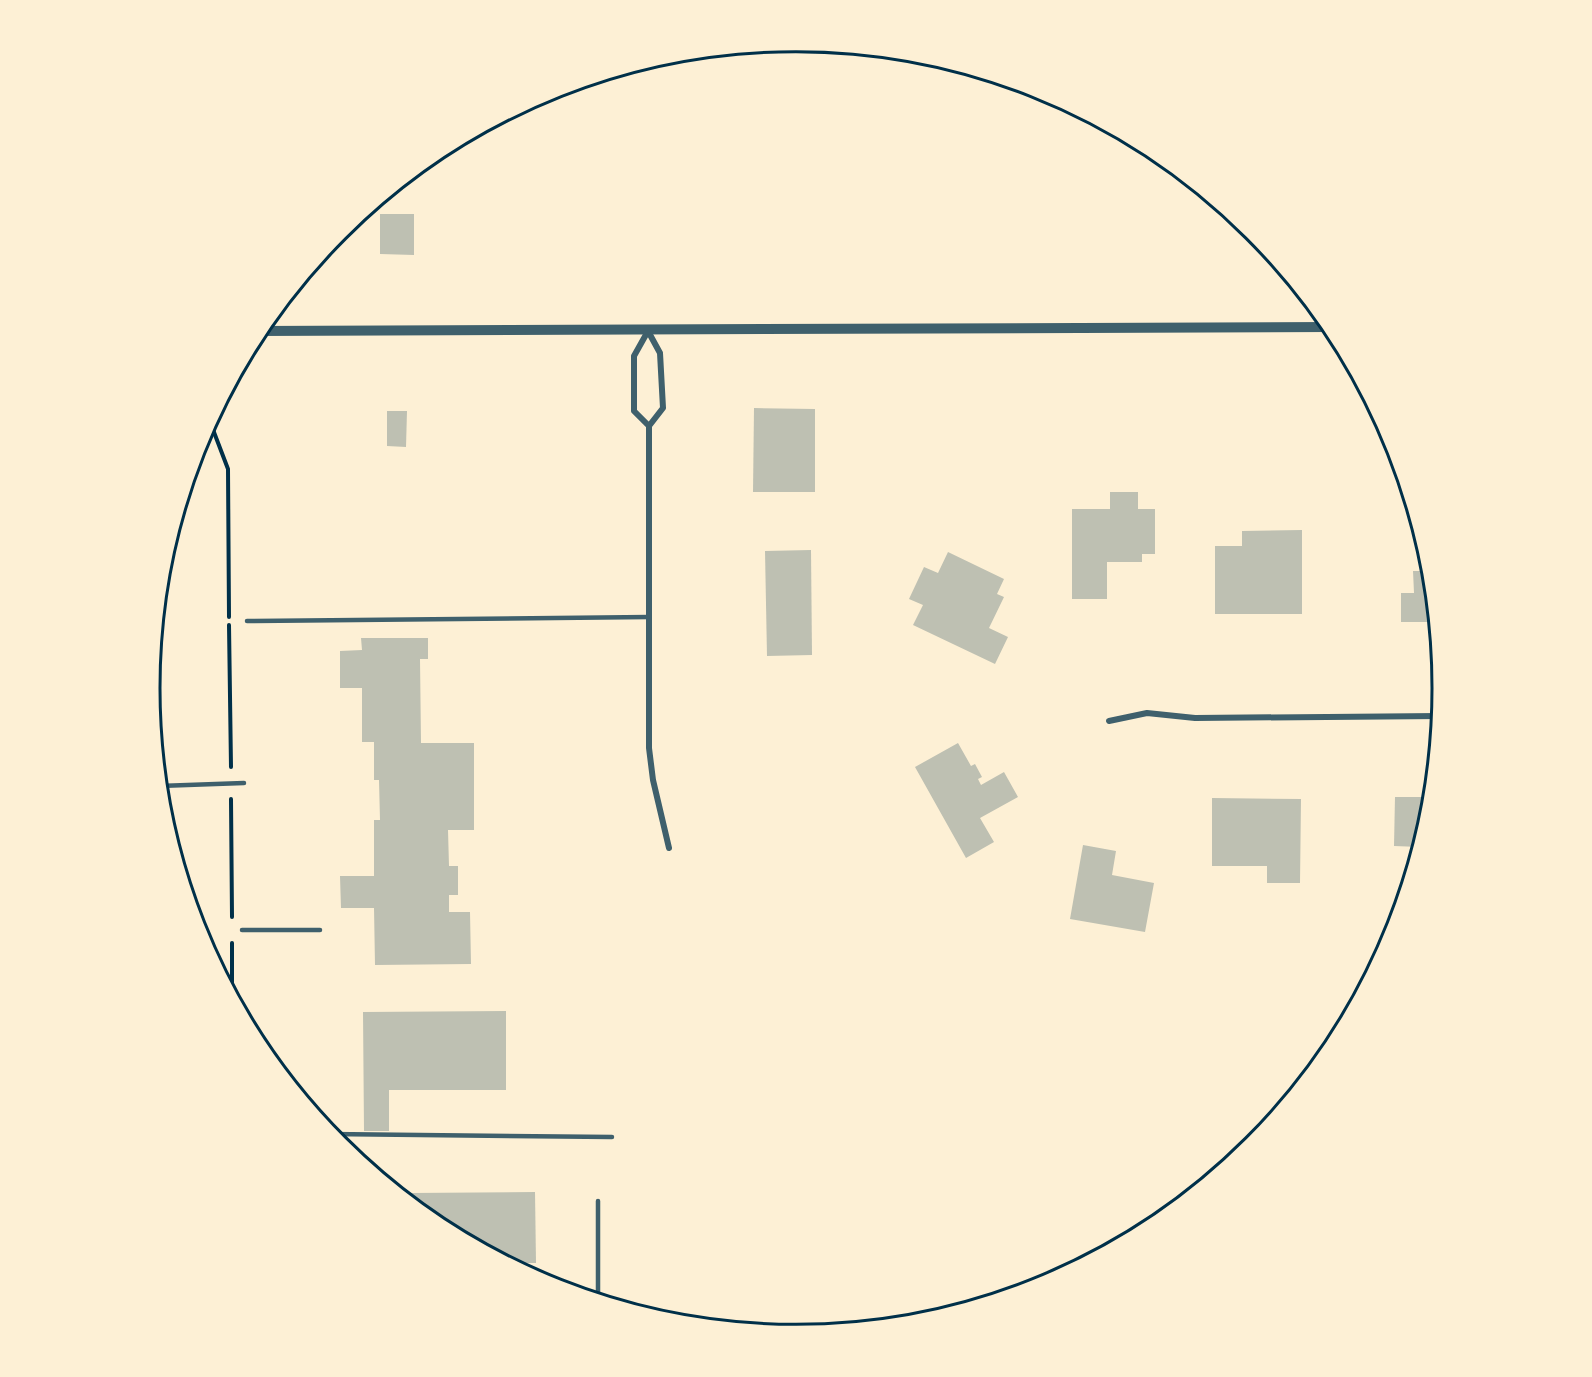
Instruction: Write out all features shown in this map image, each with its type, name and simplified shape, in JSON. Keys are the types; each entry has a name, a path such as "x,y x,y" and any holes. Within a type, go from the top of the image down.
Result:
{"street":[{"path":"269,332 1319,327"},
{"path":"648,332 634,356 634,411 649,426"},
{"path":"648,332 660,353 663,408 649,426 649,748 653,780 669,848"},
{"path":"1109,721 1147,713 1195,718 1431,716"}],"lane":[{"path":"248,621 649,617"},
{"path":"167,786 244,783"},
{"path":"242,930 321,930"},
{"path":"342,1134 612,1137"},
{"path":"598,1201 598,1293"}],"path":[{"path":"214,432 228,469 232,927"},
{"path":"232,939 232,981"}],"building":[{"path":"380,214 414,214 414,255 380,254"},
{"path":"754,408 815,409 815,492 753,492"},
{"path":"387,411 407,411 406,447 387,446"},
{"path":"1110,492 1138,492 1138,509 1155,509 1155,554 1142,554 1142,562 1107,562 1107,599 1072,599 1072,509 1110,509"},
{"path":"1302,530 1302,614 1215,614 1215,546 1242,546 1242,531"},
{"path":"811,550 812,655 767,656 765,551"},
{"path":"948,552 1004,579 997,594 1004,597 989,628 1008,637 995,664 913,625 923,605 909,599 924,567 938,573"},
{"path":"1413,571 1421,571 1429,622 1401,622 1401,593 1414,593"},
{"path":"361,638 428,638 428,659 420,659 421,743 474,743 474,830 448,830 449,866 458,866 458,895 449,895 449,912 470,912 471,964 375,965 374,908 341,908 340,876 374,876 374,820 380,820 379,780 374,780 374,742 362,742 362,688 340,688 340,651 362,650"},
{"path":"958,743 971,766 975,764 982,777 978,779 981,785 1004,772 1018,797 980,818 994,842 966,858 915,767"},
{"path":"1395,797 1423,797 1412,847 1394,846"},
{"path":"1212,798 1301,799 1300,883 1267,883 1267,866 1212,866"},
{"path":"1083,845 1116,851 1112,875 1154,883 1145,932 1070,919"},
{"path":"506,1011 506,1090 389,1090 389,1131 364,1131 363,1012"},
{"path":"535,1192 536,1263 524,1263 478,1239 410,1193"}]}
